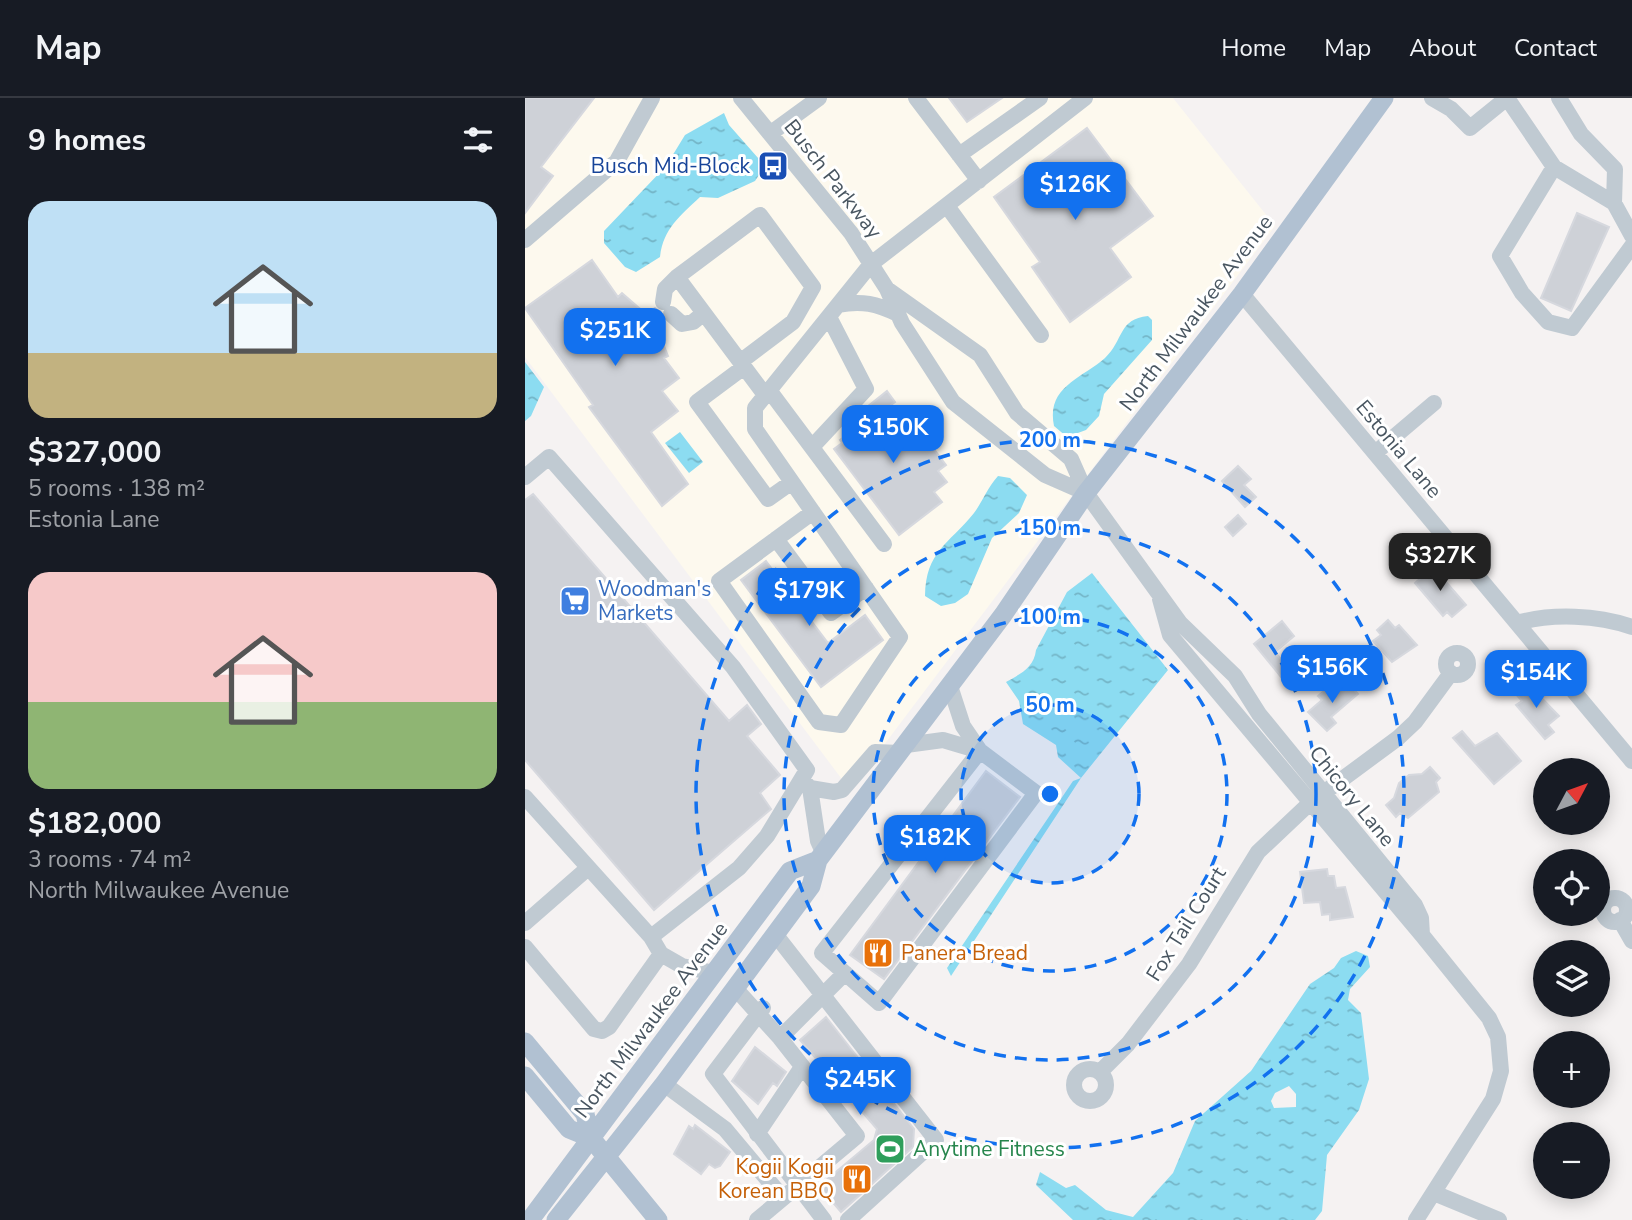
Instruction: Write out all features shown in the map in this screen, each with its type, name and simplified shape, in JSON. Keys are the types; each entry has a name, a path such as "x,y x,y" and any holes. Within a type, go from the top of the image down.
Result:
{"main road":[{"name":"North Milwaukee Avenue","path":"556,1220 664,1084 811,886 821,856 950,686 1086,492 1242,294 1384,98"},
{"name":"North Milwaukee Avenue","path":"530,1220 790,871 821,856"},
{"path":"525,1042 585,1114 591,1138"},
{"path":"525,1076 569,1129 591,1138 658,1220"}],"street":[{"path":"525,240 617,161 652,98"},
{"name":"Busch Parkway","path":"741,98 851,233 953,402 1045,475 1086,492"},
{"path":"771,133 819,98"},
{"path":"916,98 979,181"},
{"path":"959,155 1040,98"},
{"path":"813,512 719,580 819,722 841,725 900,637 792,481 755,429 755,408 871,264 1085,98"},
{"path":"1432,98 1451,109 1470,128 1507,98 1554,167 1614,203"},
{"path":"1559,98 1581,134 1615,169 1614,203 1632,236"},
{"path":"1554,167 1500,256 1523,293 1548,322 1571,328 1632,246"},
{"path":"947,206 1041,335"},
{"path":"704,313 693,322 682,324 667,308 665,289 760,215 813,287 793,323 697,402 768,499 792,481"},
{"path":"677,277 742,364 812,447 884,544"},
{"name":"Busch Parkway","path":"887,289 980,355 1017,413 1071,459 1086,492"},
{"name":"Estonia Lane","path":"1242,294 1632,761"},
{"path":"834,311 856,302 875,303 898,314"},
{"path":"812,447 866,389 834,311"},
{"path":"1375,453 1434,402"},
{"path":"525,477 549,457 733,667 807,770 805,784 821,856"},
{"name":"Chicory Lane","path":"1086,492 1180,623 1235,676 1316,798 1489,1018 1501,1056 1501,1071 1493,1098 1416,1220"},
{"path":"776,539 831,613 866,588"},
{"name":"Chicory Lane","path":"1159,593 1165,626 1204,676 1316,798"},
{"path":"1517,623 1535,618 1574,617 1618,622 1632,627"},
{"path":"1204,676 1220,662"},
{"name":"Fox Tail Court","path":"1100,1072 1128,1044 1174,984 1258,852 1316,798 1406,730 1451,673"},
{"path":"950,686 963,726 981,751 1036,793 879,1003 822,953 981,751"},
{"path":"805,784 834,792 842,790 875,752 943,740 981,751"},
{"path":"651,937 739,868 767,836 805,784"},
{"path":"525,797 651,937 661,954 682,967 714,973"},
{"path":"525,923 588,868"},
{"path":"1620,920 1632,941"},
{"path":"775,934 936,1140 848,1220"},
{"path":"525,947 594,1029 602,1031 609,1027 661,954"},
{"path":"780,1038 845,974"},
{"path":"735,988 761,1012 856,1136 757,1220"},
{"path":"761,1012 713,1074 824,1220"},
{"path":"757,1134 802,1067"},
{"path":"664,1084 725,1129 783,1198"},
{"path":"1434,1193 1499,1220"}],"shaded area":[{"path":"525,98 1173,98 1275,226 850,790 525,357"}],"water":[{"path":"724,113 729,125 765,166 755,181 718,198 700,197 669,231 660,257 636,272 625,267 604,243 604,231 666,166 685,135"},
{"path":"1148,316 1152,320 1152,340 1104,394 1099,416 1086,430 1067,437 1054,426 1055,402 1060,393 1105,358 1131,321"},
{"path":"525,362 544,387 531,416 525,421"},
{"path":"680,432 703,462 689,473 665,443"},
{"path":"998,476 1010,478 1027,495 1019,513 992,538 968,594 955,603 941,606 925,596 929,569 940,550 974,513"},
{"path":"1092,573 1168,670 1081,778 1058,757 1056,745 1023,724 1019,701 1006,682 1029,666 1067,592"},
{"path":"1081,778 951,976 947,968 1073,781"},
{"path":"1356,951 1368,956 1370,967 1350,989 1348,1000 1361,1013 1369,1079 1359,1110 1327,1155 1322,1211 1315,1220 1073,1220 1036,1185 1040,1172 1066,1188 1075,1185 1106,1210 1133,1217 1173,1173 1195,1121 1251,1071 1310,984 1334,968 1341,958","holes":["1289,1086 1296,1094 1296,1107 1274,1108 1271,1101 1275,1093"]}],"building":[{"path":"525,98 594,98 541,167 553,176 525,213"},
{"path":"949,98 1002,98 967,122"},
{"path":"1087,128 1153,216 1110,248 1131,277 1070,322 1032,267 1040,262 994,197"},
{"path":"1577,213 1609,227 1571,311 1541,298"},
{"path":"592,260 618,297 622,293 646,314 655,308 661,312 663,321 656,326 668,356 664,358 679,378 662,391 678,411 651,432 688,484 662,506 589,407 593,405 525,308"},
{"path":"887,391 895,402 891,405 921,444 927,440 946,465 938,471 947,482 934,492 942,502 899,535 834,449 842,443 840,440 863,423 857,415"},
{"path":"1238,466 1251,479 1244,485 1256,497 1245,507 1222,481"},
{"name":"Woodman's Markets","path":"533,494 729,721 747,705 761,724 747,736 780,775 760,793 771,809 654,910 525,760 525,500"},
{"path":"1238,515 1246,524 1233,536 1225,527"},
{"path":"766,561 828,643 865,615 883,640 821,687 741,580"},
{"path":"1433,567 1466,605 1452,617 1447,612 1443,616 1415,583"},
{"path":"1388,620 1395,628 1399,625 1417,645 1392,662 1373,641 1381,635 1377,630"},
{"path":"1282,621 1294,636 1275,652 1291,671 1282,678 1254,644"},
{"path":"1527,683 1559,716 1548,725 1554,732 1545,739 1516,705 1522,701 1515,693"},
{"path":"1349,684 1358,694 1331,717 1336,723 1327,731 1308,712 1322,700 1318,696 1325,690 1328,693 1334,687 1343,688"},
{"path":"1462,731 1475,746 1497,733 1521,761 1494,784 1453,738"},
{"path":"1430,767 1440,778 1436,782 1439,792 1408,818 1400,813 1396,817 1386,805 1394,798 1399,783 1409,775 1422,774"},
{"path":"986,771 1020,797 884,979 850,955"},
{"path":"1327,869 1328,876 1334,876 1336,888 1345,887 1353,917 1330,920 1330,914 1322,915 1320,902 1304,903 1300,872"},
{"path":"826,1017 914,1129 913,1147 841,1212 819,1186 874,1140 877,1129 800,1040"},
{"path":"755,1047 786,1072 777,1086 773,1083 758,1104 732,1081"},
{"path":"695,1125 730,1152 720,1166 715,1168 709,1164 701,1174 674,1154 689,1126 693,1129"}],"place":[{"name":"Busch Mid-Block","path":"773,166"},
{"name":"Woodman's Markets","path":"575,601"},
{"name":"Panera Bread","path":"878,953"},
{"name":"Anytime Fitness","path":"890,1149"},
{"name":"Kogii Kogii Korean BBQ","path":"857,1179"}]}
